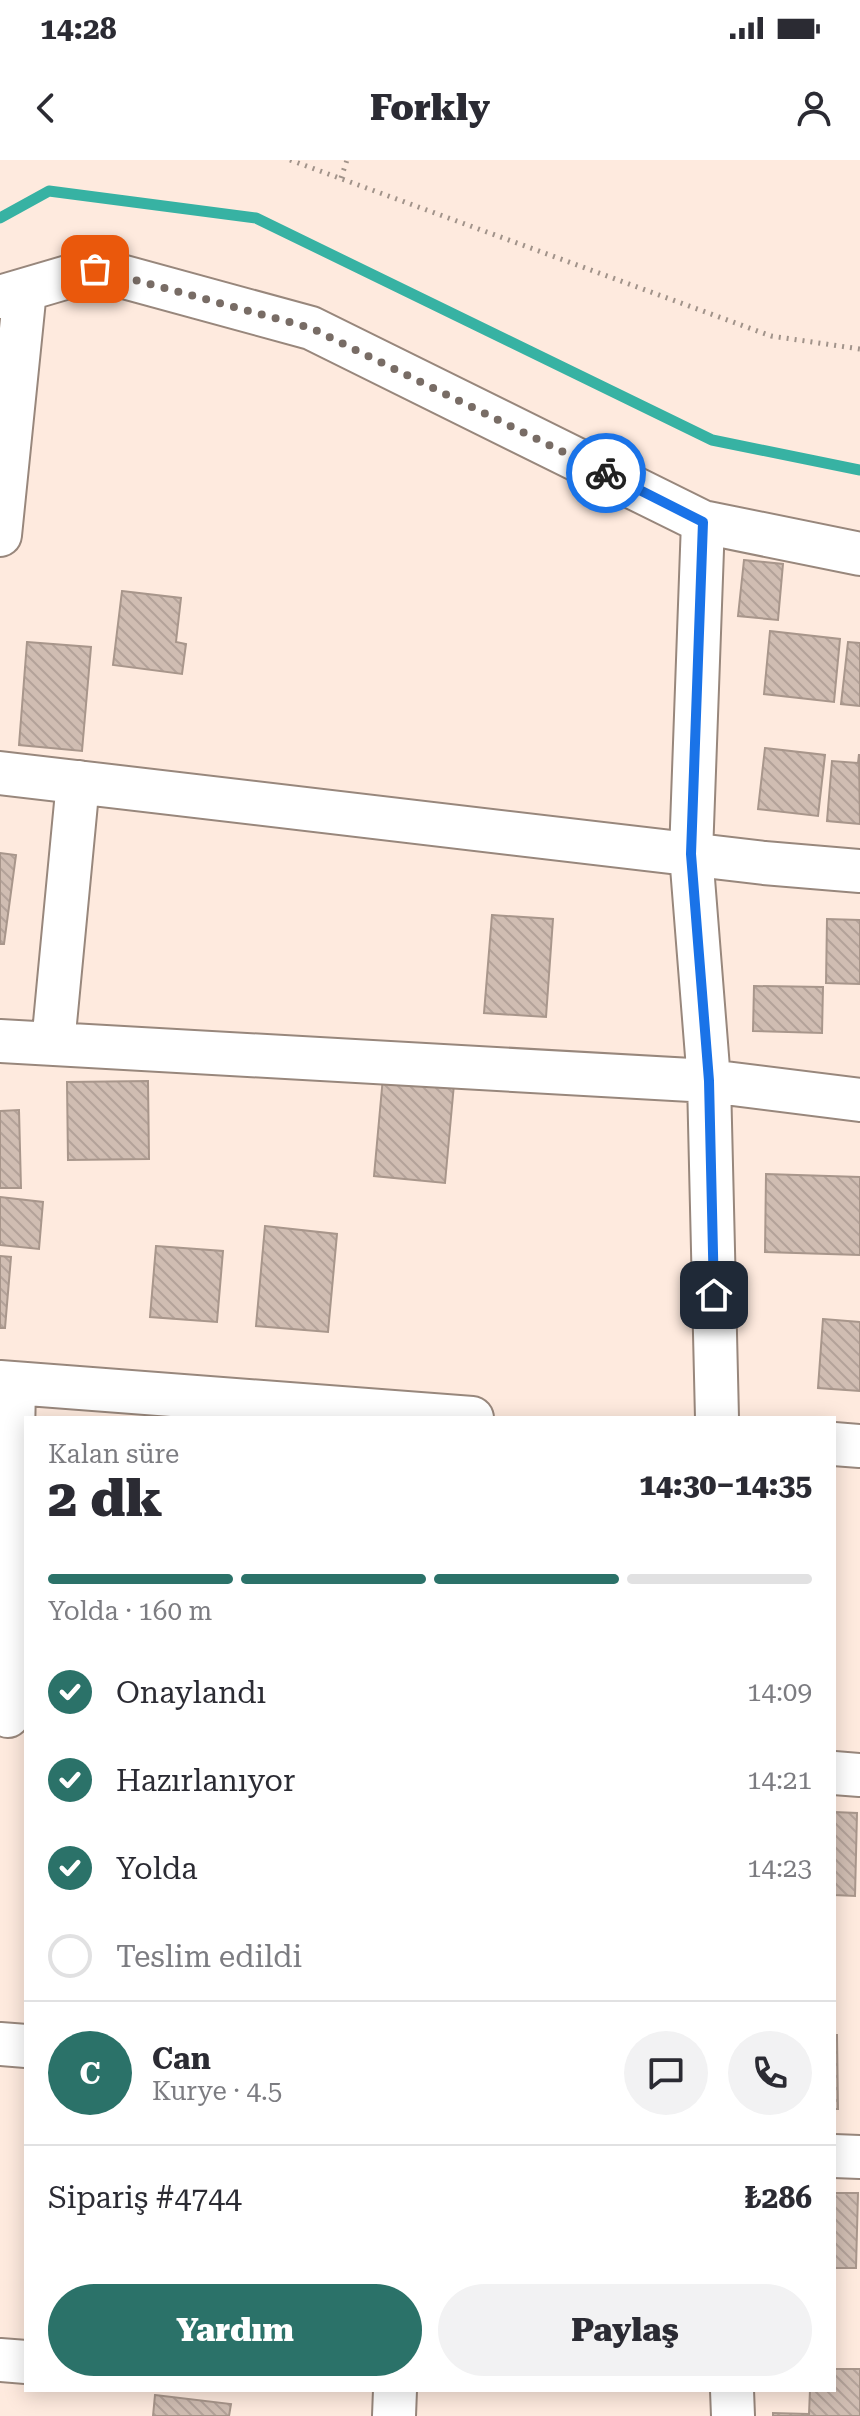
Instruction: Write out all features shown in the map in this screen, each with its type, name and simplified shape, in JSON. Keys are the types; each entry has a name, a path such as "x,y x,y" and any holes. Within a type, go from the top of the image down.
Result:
{"street":[{"path":"0,535 12,294 95,269 311,328 703,522 860,554"},
{"path":"703,522 691,854 709,1081 717,1416"},
{"path":"0,773 860,871"},
{"path":"53,1044 78,782"},
{"path":"0,1041 709,1081 860,1100"},
{"path":"11,1716 7,1383 445,1416"},
{"path":"836,1444 860,1446"},
{"path":"836,1773 860,1775"},
{"path":"0,2044 24,2046"},
{"path":"836,2156 860,2157"},
{"path":"0,2360 24,2362"},
{"path":"394,2416 395,2392"},
{"path":"732,2392 733,2416"}],"path":[{"path":"290,160 771,336 860,349"},
{"path":"341,178 347,160"}],"building":[{"path":"744,560 783,564 778,620 738,616"},
{"path":"122,591 181,598 176,642 186,644 182,674 113,665"},
{"path":"770,631 840,639 834,702 764,694"},
{"path":"27,642 91,647 82,751 19,745"},
{"path":"848,642 860,643 860,706 841,704"},
{"path":"765,748 825,755 818,816 758,809"},
{"path":"859,754 860,824 827,821 832,761 858,763"},
{"path":"0,853 16,855 4,944 0,944"},
{"path":"492,915 553,919 546,1017 484,1013"},
{"path":"827,919 860,920 860,984 826,983"},
{"path":"754,986 823,987 822,1033 753,1031"},
{"path":"383,1077 454,1084 445,1183 374,1176"},
{"path":"148,1081 149,1159 68,1160 67,1082"},
{"path":"19,1110 21,1188 0,1188 0,1111"},
{"path":"766,1174 860,1177 860,1255 765,1252"},
{"path":"0,1197 43,1202 39,1249 0,1245"},
{"path":"265,1226 337,1234 328,1332 256,1326"},
{"path":"156,1246 223,1251 217,1322 150,1317"},
{"path":"0,1256 11,1257 5,1328 0,1328"},
{"path":"823,1319 860,1322 860,1391 818,1388"},
{"path":"836,1812 857,1813 855,1896 836,1895"},
{"path":"836,2035 837,2035 836,2109"},
{"path":"836,2193 858,2193 856,2268 836,2268"},
{"path":"836,2369 860,2369 860,2416 773,2416 773,2413 809,2414 810,2392 836,2392"},
{"path":"155,2395 231,2404 229,2416 153,2416"}],"waterway":[{"path":"0,218 49,191 256,218 712,440 860,470"}],"way so far":[{"path":"95,269 311,328 606,473"}],"route":[{"path":"606,473 703,522 691,854 709,1081 714,1295"}]}
